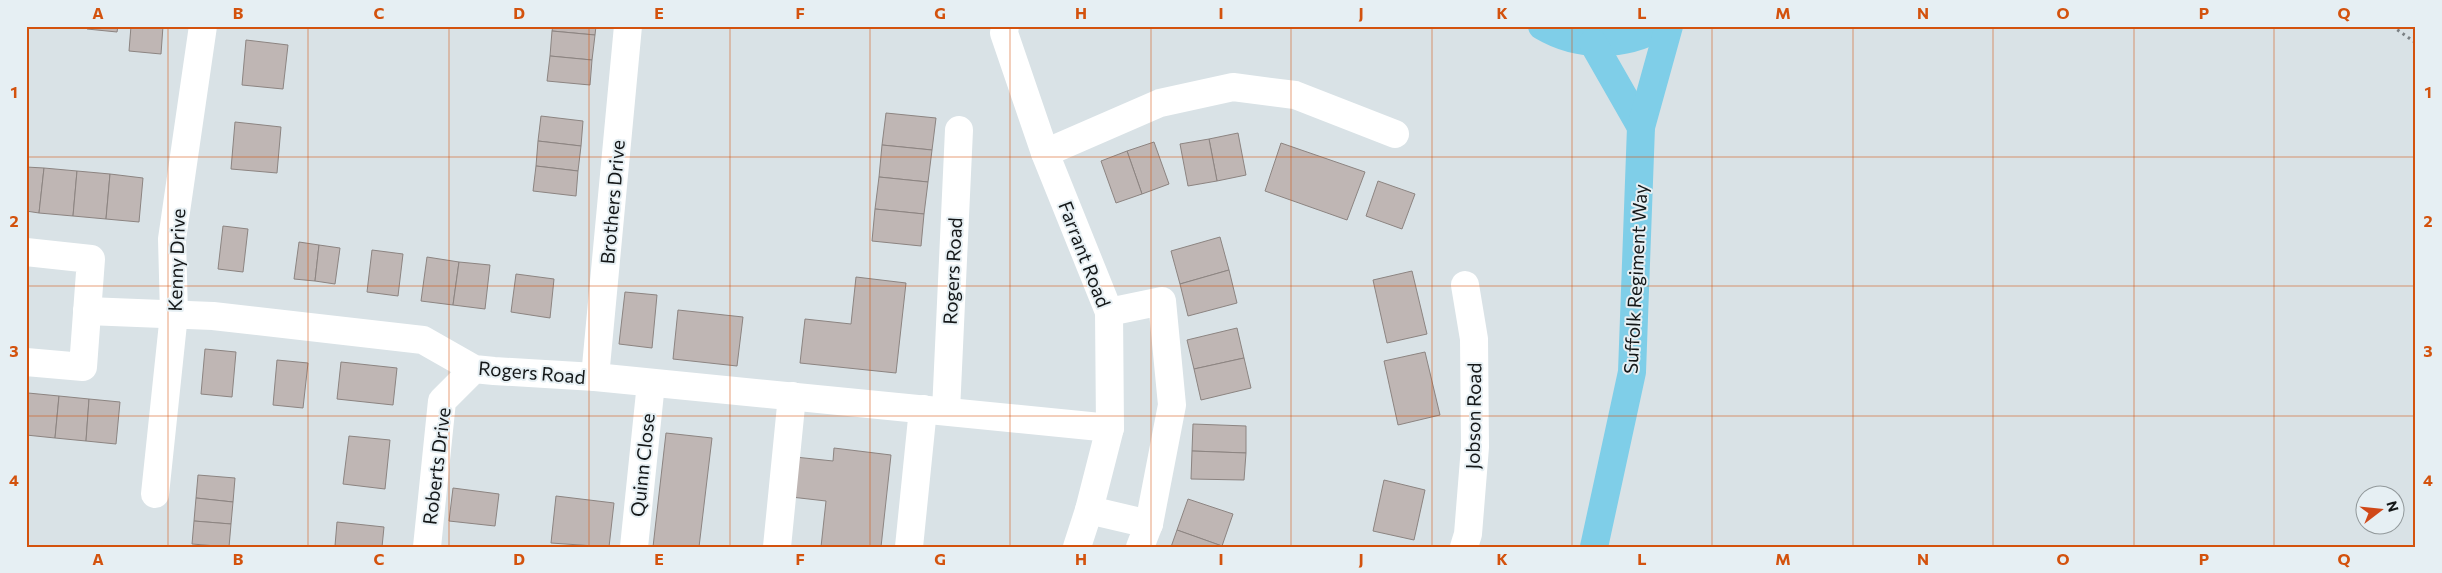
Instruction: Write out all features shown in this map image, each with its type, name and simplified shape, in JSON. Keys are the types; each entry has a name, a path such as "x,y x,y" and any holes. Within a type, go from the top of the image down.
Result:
{"main road":[{"path":"1542,26 1568,38 1593,42 1621,42 1647,34 1661,26"},
{"name":"Suffolk Regiment Way","path":"1594,547 1632,372 1641,127 1669,26"},
{"path":"1593,42 1641,127"}],"street":[{"name":"Kenny Drive","path":"155,494 174,314 172,239 203,26"},
{"name":"Brothers Drive","path":"595,377 628,26"},
{"name":"Farrant Road","path":"1005,26 1004,33 1045,153 1109,312 1110,428 1090,510 1077,547"},
{"path":"1045,153 1160,103 1233,87 1296,96 1395,134"},
{"name":"Rogers Road","path":"910,547 934,410 959,130"},
{"path":"26,252 91,259 83,367 26,362"},
{"name":"Jobson Road","path":"1464,547 1468,534 1475,447 1474,340 1465,285"},
{"path":"1090,510 1144,535 1172,405 1162,301 1109,312"},
{"name":"Rogers Road","path":"87,311 213,316 423,340 474,368 595,377 1110,428"},
{"name":"Roberts Drive","path":"426,547 442,401 474,368"},
{"name":"Quinn Close","path":"634,547 651,383"},
{"path":"777,547 792,396"}],"path":[{"path":"2392,26 2416,43"}],"building":[{"path":"87,26 118,26 117,32 87,29"},
{"path":"131,26 163,26 161,54 129,51"},
{"path":"553,26 596,26 595,35 552,31"},
{"path":"552,31 595,35 592,60 550,56"},
{"path":"246,40 288,45 283,89 242,85"},
{"path":"550,56 592,60 590,85 547,81"},
{"path":"886,113 936,118 932,150 882,145"},
{"path":"541,116 583,121 581,146 538,141"},
{"path":"235,122 281,127 277,173 231,169"},
{"path":"1238,133 1246,175 1217,181 1209,139"},
{"path":"1209,139 1217,181 1188,186 1180,144"},
{"path":"538,141 581,146 578,171 536,166"},
{"path":"1154,142 1169,184 1142,194 1127,151"},
{"path":"1281,143 1365,172 1347,220 1265,191"},
{"path":"882,145 932,150 928,182 879,177"},
{"path":"1127,151 1142,194 1116,203 1101,161"},
{"path":"536,166 578,171 576,196 533,191"},
{"path":"26,167 44,168 39,213 26,211"},
{"path":"44,168 77,171 73,216 39,213"},
{"path":"77,171 110,174 106,219 73,216"},
{"path":"110,174 143,178 139,222 106,219"},
{"path":"879,177 928,182 924,214 875,209"},
{"path":"1378,181 1415,194 1402,229 1366,216"},
{"path":"875,209 924,214 921,246 872,241"},
{"path":"223,226 248,229 243,272 218,269"},
{"path":"1220,237 1229,270 1180,284 1171,251"},
{"path":"299,242 319,245 315,281 294,279"},
{"path":"319,245 340,248 335,284 315,281"},
{"path":"372,250 403,254 398,296 367,292"},
{"path":"427,257 459,262 453,305 421,301"},
{"path":"459,262 490,265 485,309 453,305"},
{"path":"1229,270 1237,303 1188,316 1180,284"},
{"path":"1412,271 1427,334 1387,343 1373,280"},
{"path":"516,274 554,279 550,318 511,312"},
{"path":"856,277 906,283 896,373 800,363 805,319 851,324"},
{"path":"625,292 657,295 652,348 619,344"},
{"path":"678,310 743,317 737,366 673,359"},
{"path":"1237,328 1244,358 1194,369 1187,340"},
{"path":"205,349 236,352 232,397 201,394"},
{"path":"1425,352 1440,415 1398,425 1384,361"},
{"path":"1244,358 1251,388 1201,400 1194,369"},
{"path":"277,360 308,363 303,408 273,405"},
{"path":"341,362 397,368 393,405 337,399"},
{"path":"28,393 59,396 55,438 26,435"},
{"path":"59,396 89,399 86,441 55,438"},
{"path":"89,399 120,402 116,444 86,441"},
{"path":"1193,424 1246,426 1246,453 1192,451"},
{"path":"666,433 712,438 699,547 653,547"},
{"path":"349,436 390,440 385,489 343,484"},
{"path":"834,448 891,455 881,547 821,547 826,501 791,497 795,457 833,461"},
{"path":"1192,451 1246,453 1244,480 1191,479"},
{"path":"198,475 235,478 233,502 196,498"},
{"path":"1384,480 1425,490 1414,540 1373,531"},
{"path":"453,488 499,494 495,526 449,521"},
{"path":"556,496 614,503 609,547 551,543"},
{"path":"196,498 233,502 231,524 194,521"},
{"path":"1188,499 1233,514 1222,546 1177,530"},
{"path":"194,521 231,524 229,547 192,544"},
{"path":"337,522 384,527 382,547 335,546"},
{"path":"1177,530 1222,546 1222,547 1171,547"}]}
